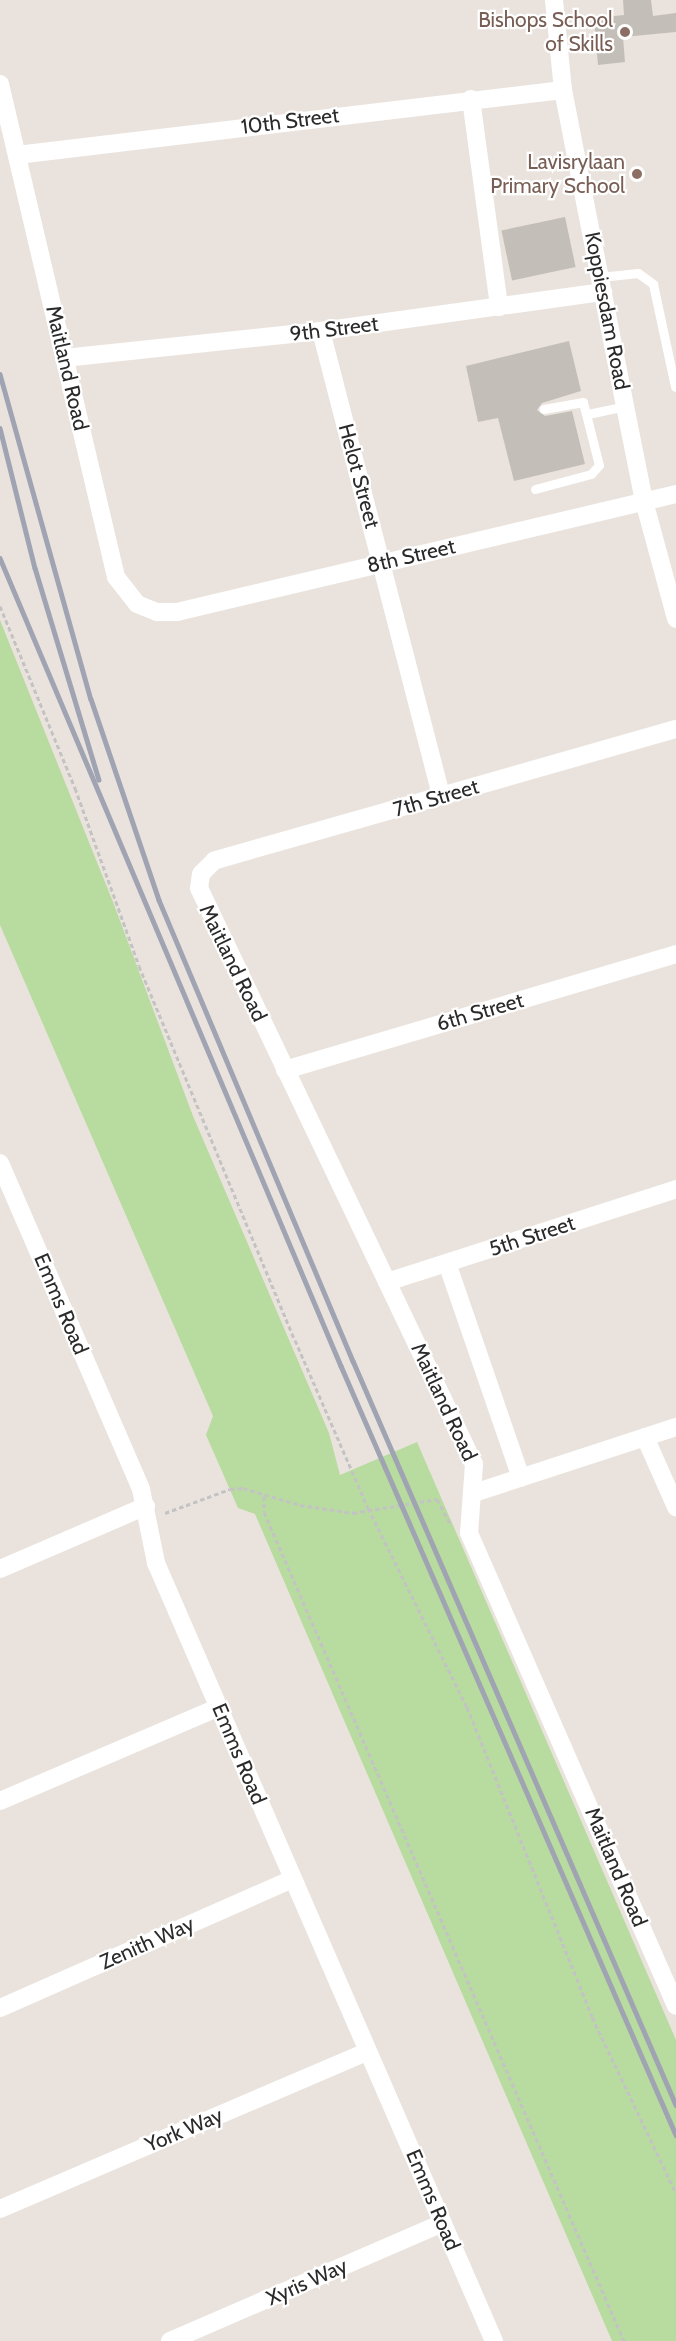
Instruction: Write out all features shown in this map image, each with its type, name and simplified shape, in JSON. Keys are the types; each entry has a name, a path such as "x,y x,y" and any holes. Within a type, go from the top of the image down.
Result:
{"street":[{"name":"Koppiesdam Road","path":"554,0 563,90 644,501 676,619"},
{"name":"Maitland Road","path":"0,84 116,577 137,604 157,612 177,612"},
{"name":"10th Street","path":"17,155 471,99 563,90"},
{"path":"471,99 499,307"},
{"name":"9th Street","path":"64,358 321,331 499,307 602,284"},
{"name":"Helot Street","path":"321,331 441,796"},
{"name":"8th Street","path":"177,612 676,494"},
{"name":"7th Street","path":"201,874 214,861 676,729"},
{"name":"Maitland Road","path":"201,874 201,895 474,1464 474,1493 468,1526 676,2006"},
{"name":"6th Street","path":"285,1070 676,954"},
{"name":"Emms Road","path":"0,1163 147,1513 156,1563 494,2341"},
{"name":"5th Street","path":"387,1282 676,1189"},
{"path":"447,1263 521,1478"},
{"path":"474,1493 676,1427"},
{"path":"645,1437 676,1507"},
{"path":"0,1569 147,1513"},
{"path":"0,1801 219,1707"},
{"name":"Zenith Way","path":"0,2008 293,1879"},
{"name":"York Way","path":"0,2209 368,2051"},
{"name":"Xyris Way","path":"170,2341 443,2223"}],"lane":[{"path":"602,284 638,273 653,284 675,387"},
{"path":"535,489 597,470 588,414 581,401 544,409"},
{"path":"588,414 626,406"}],"path":[{"path":"0,606 75,788 139,966 368,1508 467,1707 592,2017 676,2193"},
{"path":"147,1513 230,1489 243,1488 264,1497 353,1513 368,1508 437,1499 453,1529 468,1526"},
{"path":"264,1497 264,1512 624,2341"}],"green space":[{"path":"0,620 113,902 193,1116 329,1433 340,1475 417,1442 676,2040 676,2341 612,2341 255,1514 238,1508 206,1435 213,1416 0,925"}],"building":[{"path":"623,0 651,0 653,16 676,13 676,32 623,37 625,62 598,65 594,18 624,15"},
{"path":"565,217 576,267 512,280 501,231"},
{"path":"569,341 581,391 542,403 537,410 545,416 572,411 585,464 514,481 498,418 478,422 466,366"}],"railway":[{"path":"0,374 91,699 159,900 353,1361 676,2105"},
{"path":"0,428 35,568 99,780"},
{"path":"0,558 341,1366 676,2135"}],"place":[{"name":"Bishops School of Skills","path":"625,32"},
{"name":"Lavisrylaan Primary School","path":"637,174"}]}
